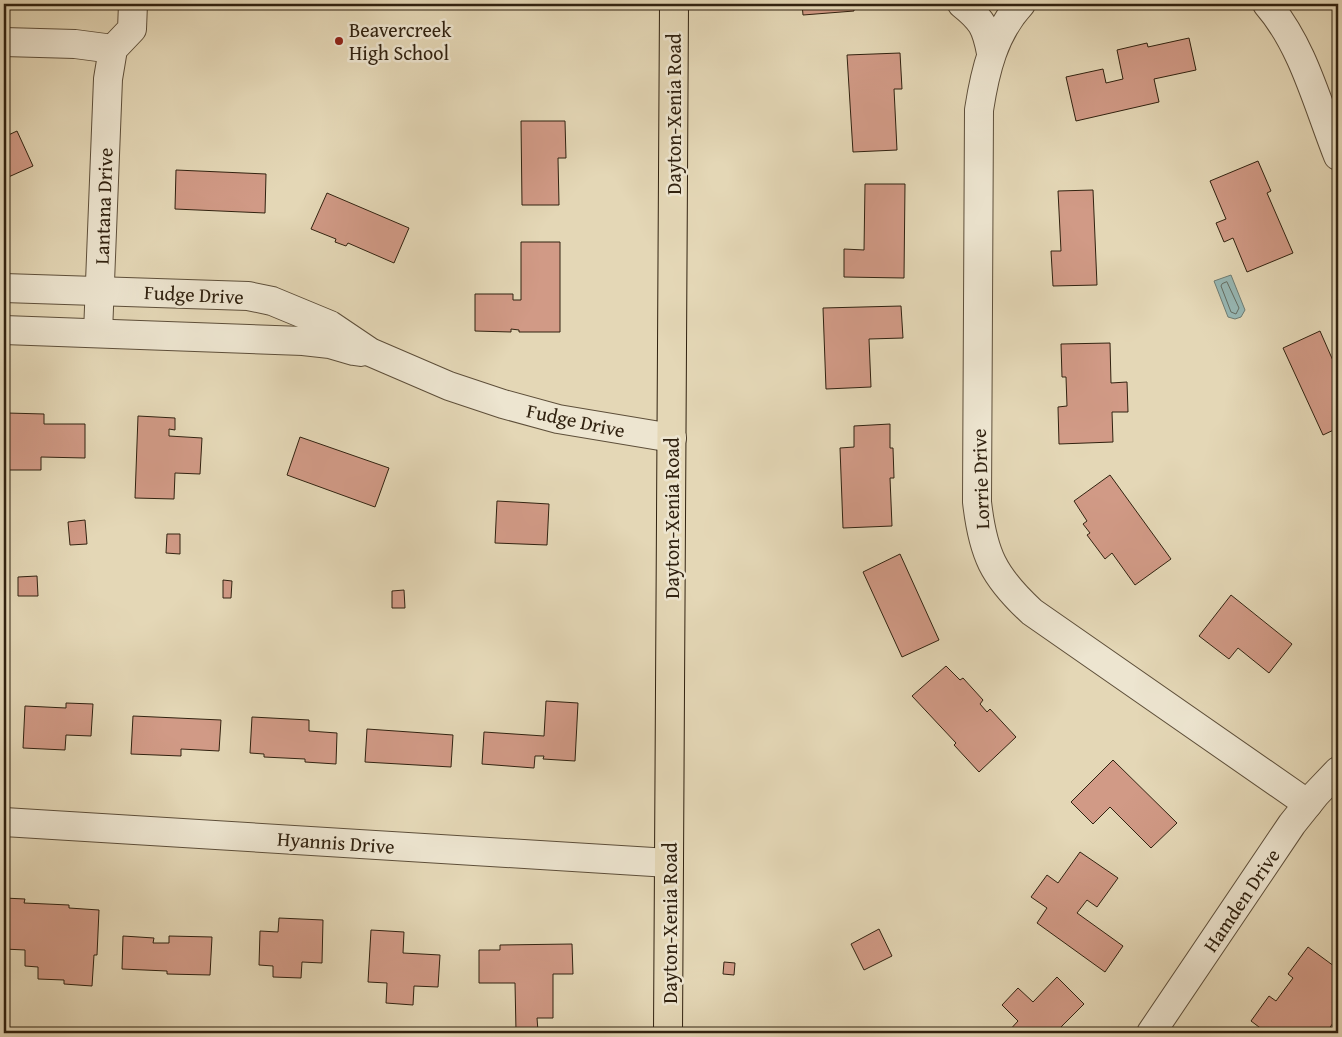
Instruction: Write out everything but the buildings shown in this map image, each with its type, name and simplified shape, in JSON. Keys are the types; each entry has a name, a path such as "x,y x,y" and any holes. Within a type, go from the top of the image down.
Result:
{"main road":[{"name":"Dayton-Xenia Road","path":"668,1033 674,4"}],"street":[{"path":"4,42 75,44 114,49 132,29 133,4"},
{"path":"962,4 978,16 987,33 992,53"},
{"name":"Lorrie Drive","path":"1021,4 1013,12 1002,30 992,53 984,80 979,110 977,502 980,530 989,556 1006,587 1032,612 1308,804"},
{"path":"1267,4 1280,19 1294,42 1338,156"},
{"name":"Lantana Drive","path":"98,333 108,79 114,49"},
{"name":"Fudge Drive","path":"4,288 248,296 272,301 330,325 370,352 449,386 503,404 558,419 672,438"},
{"name":"Fudge Drive","path":"4,330 303,341 330,344 354,351 370,352"},
{"name":"Hamden Drive","path":"1151,1033 1292,824 1338,771"},
{"name":"Hyannis Drive","path":"4,822 669,863"}],"water":[{"path":"1231,275 1245,310 1241,317 1235,319 1228,317 1214,281"}],"place":[{"name":"Beavercreek High School","path":"339,41"}]}
